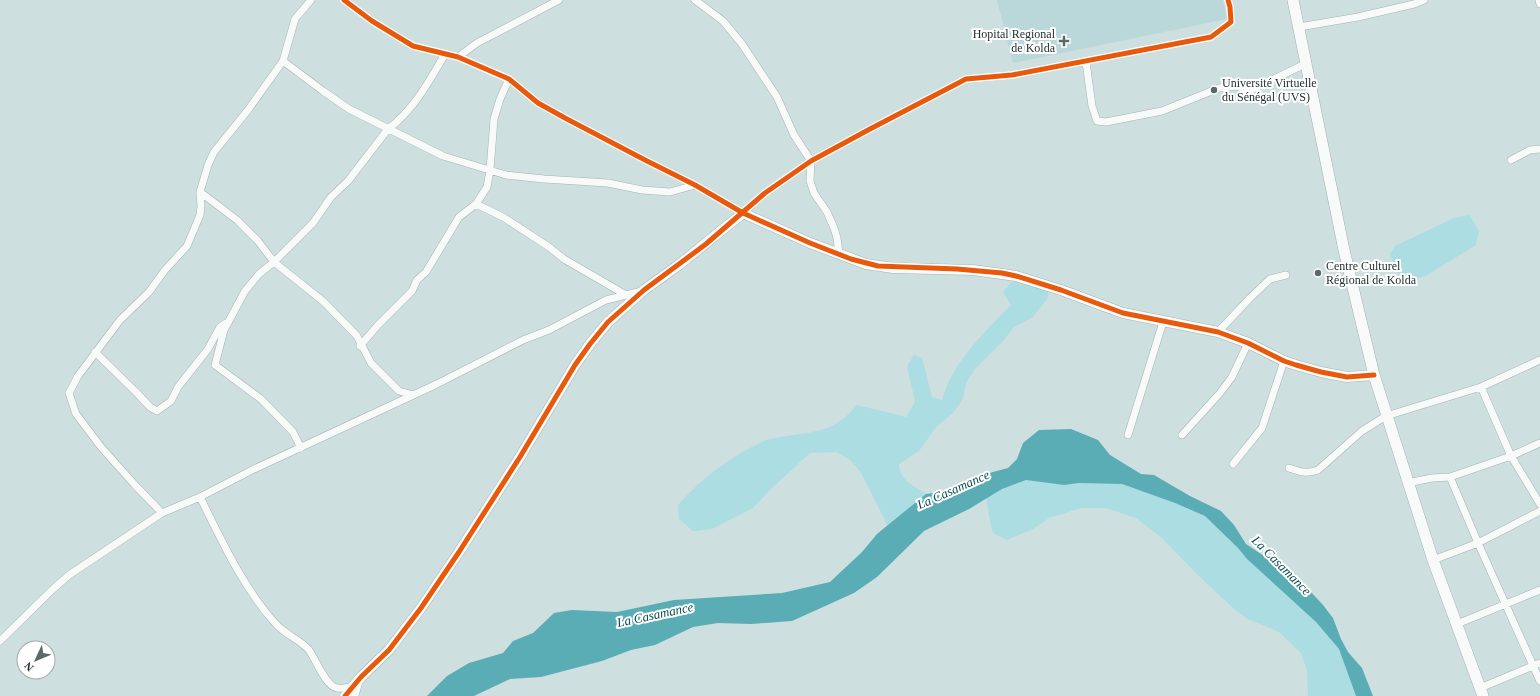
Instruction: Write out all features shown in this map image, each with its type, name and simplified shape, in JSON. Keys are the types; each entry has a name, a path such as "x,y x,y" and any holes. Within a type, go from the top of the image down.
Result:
{"main road":[{"path":"1293,0 1344,250 1374,375 1407,483 1433,560 1482,692"}],"street":[{"path":"162,513 134,484 76,414 69,393 78,376 120,320 149,292 165,270 187,246 193,228 200,215 200,192 214,152 248,110 283,61 295,19 311,0"},
{"path":"344,0 372,21 413,46 458,57 509,80 538,103 571,122 695,185 743,213 810,243 866,264 878,266 957,269 1002,273 1016,276 1061,290 1123,313 1218,332 1248,343 1284,361 1321,372 1347,377 1374,375"},
{"path":"458,57 477,43 559,0"},
{"path":"695,0 723,20 742,44 777,97 794,135 811,161 810,181 814,193 827,212 834,228 839,254"},
{"path":"345,696 357,686 389,650 421,608 520,457 575,365 608,322 644,290 680,264 743,213 765,193 811,161 870,128 966,79 1012,75 1086,62 1173,43 1211,37 1231,22 1228,0"},
{"path":"1298,27 1358,17 1414,4 1424,0"},
{"path":"1539,0 1540,4"},
{"path":"301,448 293,432 261,399 215,365 224,330 245,291 259,274 274,262 313,223 331,197 348,180 388,129 403,115 426,86 444,54"},
{"path":"283,61 349,109 388,129 443,156 506,175 608,183 642,190 670,192 695,185"},
{"path":"1086,62 1092,106 1097,121 1106,122 1162,111 1219,88 1237,86 1249,91 1305,64"},
{"path":"360,346 382,320 412,291 417,280 426,272 459,217 476,204 487,187 490,170 494,119 500,99 509,80"},
{"path":"1511,160 1530,150 1540,149"},
{"path":"200,192 237,220 258,241 274,262 324,302 356,336 360,346 371,363 399,391 413,395"},
{"path":"476,204 503,217 550,247 564,259 626,295"},
{"path":"1218,332 1270,279 1286,275"},
{"path":"0,641 53,588 69,575 162,513 200,497 254,469 413,395 523,340 549,330 606,300 644,290"},
{"path":"96,352 150,407 157,411 171,401 178,387 208,349 220,327 229,320"},
{"path":"1128,435 1162,322"},
{"path":"1182,435 1220,393 1232,377 1248,343"},
{"path":"1289,468 1309,473 1318,470 1362,431 1386,416 1481,387 1540,360"},
{"path":"1233,464 1262,428 1284,361"},
{"path":"1481,387 1511,456 1540,504"},
{"path":"1407,483 1432,478 1450,477 1511,456 1540,443"},
{"path":"1450,477 1505,605 1537,665 1540,681"},
{"path":"200,497 239,573 275,624 308,648 329,685 336,688 357,686"},
{"path":"1433,560 1478,543 1540,511"},
{"path":"1457,624 1540,590"},
{"path":"1482,692 1537,665"}],"shaded area":[{"name":"Hopital Regional de Kolda","path":"997,0 1223,0 1227,19 1013,63"},
{"path":"1470,215 1479,232 1476,245 1427,275 1402,285 1390,254 1395,246 1454,218"},
{"path":"1011,282 1026,283 1049,291 1047,299 1033,317 1013,328 1003,341 974,370 966,383 963,399 953,413 936,427 919,451 899,464 904,478 926,494 888,526 860,471 849,459 836,452 810,453 753,508 712,529 693,531 679,519 678,505 698,485 730,460 766,440 809,433 834,425 849,414 857,405 906,417 915,402 907,366 914,355 922,358 932,397 942,400 954,372 970,348 1011,305 1003,292"},
{"path":"1026,480 1064,485 1079,483 1122,484 1175,503 1205,516 1238,548 1247,559 1316,622 1339,649 1356,696 1308,696 1307,671 1301,653 1279,632 1248,619 1234,609 1162,538 1136,518 1106,508 1081,508 1049,518 1033,529 1007,540 993,533 986,498 1002,489"}],"water":[{"name":"La Casamance","path":"1071,429 1098,440 1110,455 1141,474 1154,475 1190,496 1221,511 1234,525 1246,544 1299,579 1333,618 1348,652 1362,668 1373,696 1356,696 1339,649 1316,622 1247,559 1238,548 1205,516 1175,503 1122,484 1079,483 1064,485 1026,480 1002,489 969,509 924,531 877,577 854,593 792,621 751,624 718,623 693,627 655,645 631,650 602,661 541,677 510,679 474,696 427,696 447,676 469,663 503,653 513,641 533,633 554,613 572,610 617,612 674,600 782,593 830,582 862,552 877,534 926,494 948,491 978,476 1008,468 1017,459 1023,443 1039,430"}],"cycle path":[{"path":"344,0 372,21 413,46 458,57 509,79 538,103 695,185 743,213 810,243 851,259 878,266 957,269 1002,273 1016,276 1061,290 1123,313 1218,332 1248,343 1284,361 1321,372 1347,377 1374,375"},
{"path":"345,696 361,677 389,650 421,608 520,457 575,365 608,322 644,290 706,244 765,193 811,161 966,79 1012,75 1211,37 1231,22 1228,0"}],"place":[{"name":"Hopital Regional de Kolda","path":"1064,41"},
{"name":"Université Virtuelle du Sénégal (UVS)","path":"1214,90"},
{"name":"Centre Culturel Régional de Kolda","path":"1318,273"}]}
